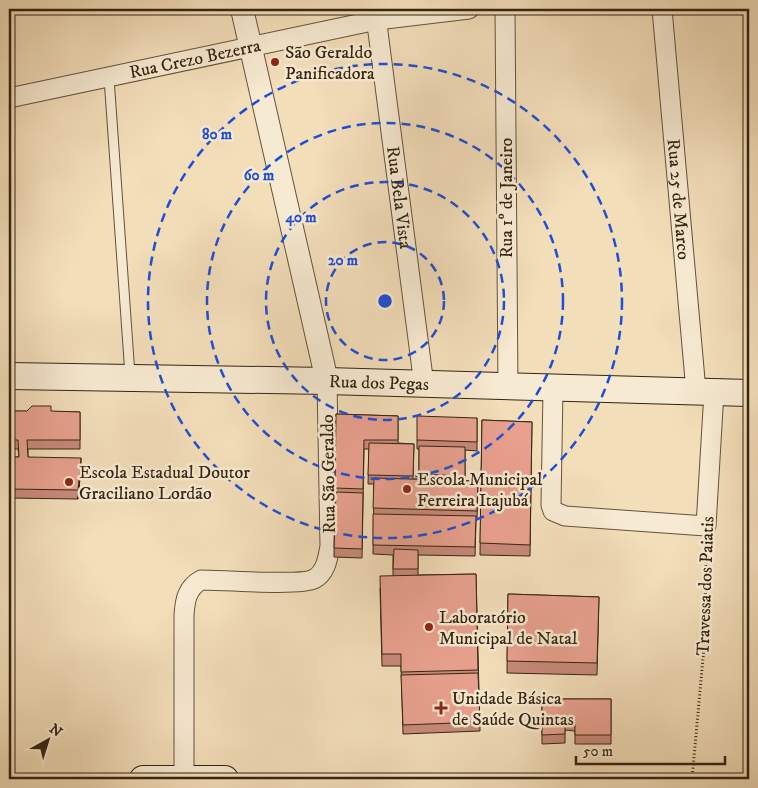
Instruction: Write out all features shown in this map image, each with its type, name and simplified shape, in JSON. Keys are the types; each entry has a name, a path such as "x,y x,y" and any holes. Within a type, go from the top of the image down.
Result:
{"main road":[{"name":"Rua dos Pegas","path":"9,376 130,380 327,381 749,393"},
{"path":"143,779 225,779"}],"street":[{"name":"Rua São Geraldo","path":"184,778 184,615 185,600 189,590 201,580 297,582 313,580 322,572 327,561 330,546 327,381 242,9"},
{"name":"Rua Crezo Bezerra","path":"9,98 251,48 376,14 469,9"},
{"name":"Rua 1º de Janeiro","path":"505,9 508,387"},
{"name":"Rua 25 de Marco","path":"662,9 705,391"},
{"name":"Rua Bela Vista","path":"376,14 424,385"},
{"path":"553,388 551,505 553,511 566,516 706,526"},
{"name":"Travessa dos Paiatis","path":"705,391 706,526"}],"lane":[{"path":"110,78 130,380"}],"path":[{"name":"Travessa dos Paiatis","path":"692,779 705,636 706,526"}],"building":[{"path":"32,406 51,406 51,411 80,412 80,440 27,440 28,457 81,458 78,490 9,489 9,457 19,457 18,440 9,440 9,411 27,411"},
{"path":"336,414 398,416 398,440 364,440 363,489 335,488"},
{"path":"417,416 477,418 477,442 417,440"},
{"path":"482,420 532,422 530,545 480,543"},
{"path":"369,443 414,444 413,476 368,475"},
{"path":"419,446 465,447 465,476 419,474"},
{"path":"374,478 478,481 477,511 373,508"},
{"path":"336,492 363,493 362,549 334,548"},
{"path":"373,514 476,516 475,547 373,545"},
{"path":"394,549 418,550 418,569 393,569"},
{"name":"Laboratório Municipal de Natal","path":"476,574 478,670 401,672 401,654 382,654 380,576"},
{"path":"508,594 599,597 597,663 507,661"},
{"name":"Unidade Básica de Saúde Quintas","path":"478,673 480,722 403,725 401,675"},
{"path":"542,699 611,699 611,735 575,735 575,722 565,721 565,734 542,735"}],"place":[{"name":"São Geraldo Panificadora","path":"275,62"},
{"name":"Escola Estadual Doutor Graciliano Lordão","path":"69,482"},
{"name":"Escola Municipal Ferreira Itajubá","path":"407,489"},
{"name":"Laboratório Municipal de Natal","path":"429,627"},
{"name":"Unidade Básica de Saúde Quintas","path":"441,708"}]}
